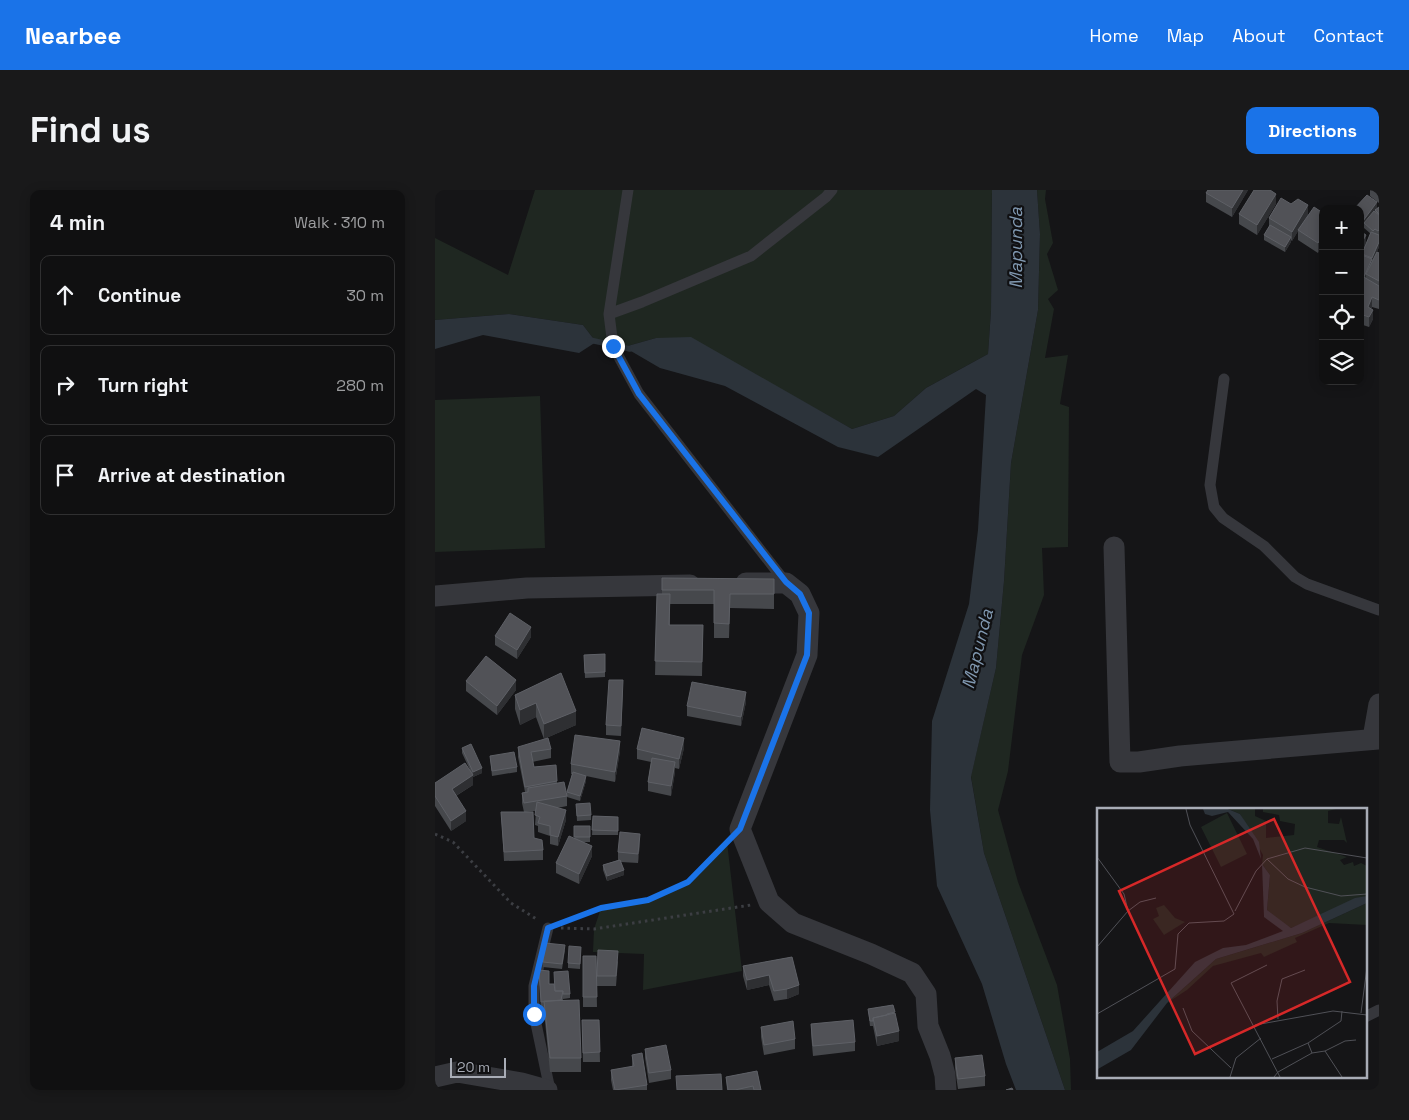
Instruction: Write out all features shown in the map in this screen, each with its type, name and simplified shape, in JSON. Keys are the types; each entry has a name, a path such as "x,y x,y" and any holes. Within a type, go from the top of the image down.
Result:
{"street":[{"path":"1114,548 1120,762 1139,762 1180,756 1376,738 1379,704"},
{"path":"435,596 527,588 786,582 800,594 809,613 807,655 740,829 769,902 793,923 871,954 912,973 926,994 929,1026 941,1056 946,1090"},
{"path":"435,1077 457,1072 522,1083 549,1090"}],"lane":[{"path":"628,190 609,314 613,346 639,394 786,582"},
{"path":"609,314 751,256 826,197 831,190"},
{"path":"1224,379 1210,485 1214,507 1223,518 1264,546 1295,577 1307,584 1379,610"},
{"path":"548,928 534,986 534,1014 549,1090"},
{"path":"1367,1016 1379,1010"}],"path":[{"path":"548,928 601,908 648,900 688,882 740,829"},
{"path":"435,834 453,842 511,903 548,928 594,929 769,902"}],"shaded area":[{"path":"535,190 992,190 991,311 988,354 926,388 894,416 852,429 784,391 656,338 624,347 613,346 596,342 583,325 509,314 435,320 435,238 508,275"},
{"path":"1037,190 1046,190 1045,199 1053,243 1047,254 1058,290 1048,299 1054,309 1045,358 1068,355 1060,404 1069,407 1068,547 1042,548 1044,595 1022,655 1008,771 998,810 1018,882 1057,985 1070,1059 1071,1090 1065,1090 984,853 971,776 996,668 1004,581 1011,463 1038,310 1040,234"},
{"path":"540,396 545,548 435,552 435,400"},
{"path":"727,842 742,971 643,990 644,954 593,952 594,929 601,908 648,900 688,882"}],"water":[{"name":"Mapunda","path":"992,190 1037,190 1040,234 1038,310 1011,463 1004,581 996,668 971,777 984,853 1065,1090 1016,1090 1006,1064 982,984 937,886 930,810 932,721 969,604 978,530 986,395 976,389 878,457 838,447 725,386 660,368 624,347 656,338 691,337 852,429 894,416 926,388 988,354 991,311"},
{"path":"509,314 583,325 596,342 579,353 483,335 435,349 435,320"}],"building":[{"path":"1208,190 1243,190 1232,208 1206,193"},
{"path":"1254,190 1270,190 1276,194 1257,225 1239,214"},
{"path":"1367,195 1377,202 1364,220 1364,205 1358,205"},
{"path":"1281,198 1291,204 1298,199 1308,205 1292,232 1269,218"},
{"path":"1314,207 1319,210 1318,243 1298,230"},
{"path":"1374,211 1379,215 1378,231 1375,229 1373,231 1364,223"},
{"path":"1270,225 1291,237 1285,247 1264,235"},
{"path":"1371,232 1379,235 1379,242 1372,258 1364,255 1364,249"},
{"path":"1377,252 1379,253 1379,281 1366,274"},
{"path":"1364,256 1372,259 1364,277"},
{"path":"1364,277 1379,286 1379,300 1372,297 1368,307 1373,310 1369,317 1364,315"},
{"path":"662,578 774,579 774,594 730,594 729,624 714,623 714,590 662,590"},
{"path":"657,594 670,594 669,625 703,625 702,662 655,661"},
{"path":"510,613 531,627 517,650 495,636"},
{"path":"605,654 605,672 585,673 584,655"},
{"path":"486,656 516,680 497,706 466,681"},
{"path":"561,673 576,711 544,724 536,703 520,710 515,695"},
{"path":"609,680 623,680 621,726 606,725"},
{"path":"692,682 746,692 741,717 687,706"},
{"path":"642,728 684,738 679,759 637,749"},
{"path":"575,735 620,741 615,772 571,764"},
{"path":"548,738 551,749 531,752 534,767 556,765 557,781 525,787 518,747"},
{"path":"471,744 482,768 473,772 462,748"},
{"path":"514,752 517,767 492,771 490,756"},
{"path":"652,758 675,762 671,786 648,782"},
{"path":"465,763 473,775 452,789 466,811 451,821 435,796 435,783"},
{"path":"573,772 586,776 580,796 567,792"},
{"path":"564,782 567,796 524,803 522,793 528,792 528,788"},
{"path":"537,802 566,810 558,837 550,835 550,826 538,823 540,817 535,815"},
{"path":"590,803 591,815 577,816 576,804"},
{"path":"501,812 533,812 534,838 542,840 543,850 504,852"},
{"path":"593,816 618,817 618,831 592,830"},
{"path":"574,826 590,826 590,837 574,837"},
{"path":"620,832 640,834 638,854 618,852"},
{"path":"569,836 592,846 579,874 556,863"},
{"path":"620,860 624,870 607,876 603,865"},
{"path":"545,943 565,945 562,964 543,962"},
{"path":"569,946 581,947 580,964 568,963"},
{"path":"598,950 618,951 616,976 597,976"},
{"path":"583,956 596,956 597,997 583,997"},
{"path":"792,957 799,985 774,991 769,975 747,980 743,966"},
{"path":"539,970 549,971 549,984 554,984 555,991 563,991 561,1000 541,1002"},
{"path":"568,971 570,994 563,994 563,991 555,991 554,972"},
{"path":"579,1000 581,1058 550,1058 544,1001"},
{"path":"893,1005 895,1012 873,1018 873,1021 870,1021 868,1009"},
{"path":"895,1013 899,1031 877,1036 873,1018"},
{"path":"582,1020 599,1020 600,1052 583,1053"},
{"path":"853,1020 855,1042 813,1046 811,1024"},
{"path":"793,1021 795,1039 764,1045 761,1027"},
{"path":"666,1045 671,1070 649,1073 645,1049"},
{"path":"642,1053 647,1085 615,1090 611,1070 634,1066 632,1055"},
{"path":"982,1055 985,1076 958,1079 955,1058"},
{"path":"757,1071 761,1090 754,1090 753,1086 728,1090 726,1077"},
{"path":"721,1074 722,1090 677,1090 676,1076"}],"waterway":[{"path":"590,340 630,349"}],"route":[{"path":"534,1014 534,986 548,928 601,908 648,900 688,882 740,829 807,655 809,613 800,594 786,582 639,394 613,346"}]}
